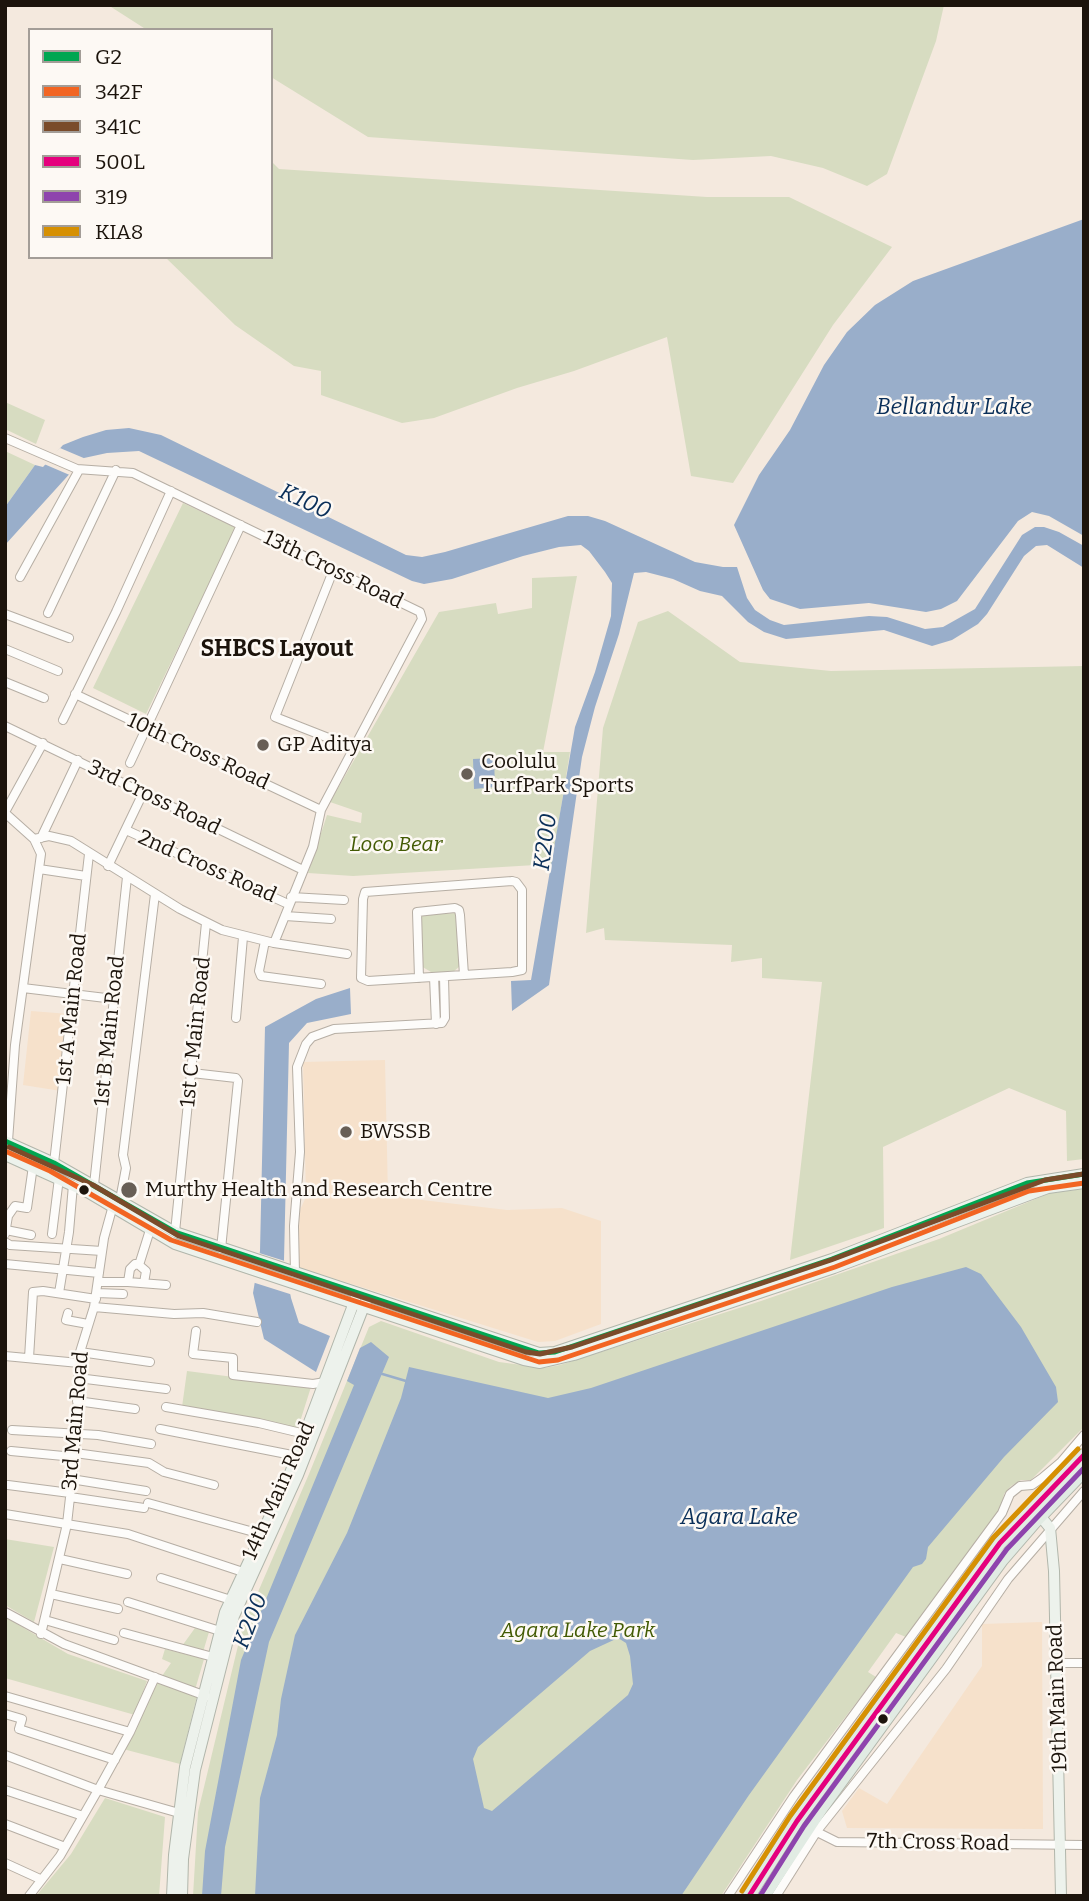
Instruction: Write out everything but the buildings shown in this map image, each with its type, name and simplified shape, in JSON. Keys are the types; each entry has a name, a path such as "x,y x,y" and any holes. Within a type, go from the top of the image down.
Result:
{"highway":[{"path":"1037,1512 1084,1455"},
{"path":"764,1896 1000,1544 1084,1471"},
{"path":"749,1896 808,1827"}],"main road":[{"path":"7,1135 94,1185 150,1230 174,1244 293,1275 524,1360 540,1363 566,1358 1048,1188 1084,1183"},
{"path":"5,1155 175,1232 221,1248 254,1264"},
{"path":"789,1278 1027,1183 1084,1174"},
{"name":"14th Main Road","path":"182,1896 183,1859 195,1770 213,1657 220,1631 230,1600 297,1456 361,1300"},
{"name":"14th Main Road","path":"172,1896 174,1855 185,1767 234,1616 298,1475 329,1379"},
{"path":"1037,1512 1050,1528"},
{"name":"19th Main Road","path":"1050,1528 1057,1663 1061,1896"}],"street":[{"path":"5,438 78,470 20,577"},
{"name":"13th Cross Road","path":"78,470 133,473 415,609 422,616 321,810 313,846 285,916 269,942 259,971 266,979 321,984"},
{"path":"48,613 116,470"},
{"path":"63,720 171,491"},
{"path":"130,763 241,525"},
{"path":"334,571 275,717 354,748"},
{"path":"5,614 69,638"},
{"path":"5,649 58,671"},
{"path":"5,682 44,698"},
{"name":"10th Cross Road","path":"75,694 321,810"},
{"name":"3rd Cross Road","path":"5,726 303,870"},
{"path":"7,1135 15,1045 40,850 37,838 5,812 43,743"},
{"path":"37,838 78,760"},
{"path":"108,866 143,793"},
{"name":"2nd Cross Road","path":"126,830 290,901"},
{"path":"37,838 49,836 71,841 108,866 206,923 269,942 347,954"},
{"name":"1st A Main Road","path":"54,1163 89,854"},
{"path":"39,869 86,876"},
{"name":"1st B Main Road","path":"94,1185 127,877"},
{"path":"516,882 522,890 522,970 464,975 368,982 361,978 365,892 516,882"},
{"name":"3rd Main Road","path":"41,1634 67,1524 75,1455 80,1352 95,1300 102,1251 126,1168 123,1155 151,971 155,894"},
{"path":"290,901 344,900"},
{"path":"419,978 417,912 455,908 460,915 464,975"},
{"path":"285,916 331,919"},
{"name":"1st C Main Road","path":"175,1232 206,923"},
{"path":"236,1018 243,936"},
{"path":"434,977 436,1024"},
{"path":"293,1275 299,1153 297,1067 306,1044 312,1037 334,1030 442,1023 445,1017 444,977"},
{"path":"23,988 114,999"},
{"path":"5,1042 15,1045"},
{"path":"192,1073 238,1081 221,1248"},
{"path":"31,1235 6,1232 10,1207 27,1208 33,1166"},
{"path":"52,1234 59,1178"},
{"path":"59,1293 73,1185"},
{"path":"139,1265 150,1230"},
{"path":"5,1242 10,1245 102,1251"},
{"path":"5,1264 63,1269 99,1278 166,1285"},
{"path":"128,1282 130,1269 135,1264 146,1270 144,1283"},
{"path":"29,1358 33,1292 59,1293 174,1314 202,1313 257,1322"},
{"path":"95,1300 122,1294"},
{"path":"68,1313 66,1320 88,1324"},
{"path":"196,1331 193,1354 233,1358 233,1375 313,1384 329,1379"},
{"path":"80,1352 150,1362"},
{"path":"5,1356 79,1363"},
{"path":"78,1378 166,1389"},
{"path":"77,1401 135,1409"},
{"path":"166,1407 305,1434"},
{"path":"160,1429 297,1456"},
{"path":"12,1430 97,1435 151,1444"},
{"path":"728,1896 794,1796 1002,1513 1010,1494 1020,1486 1032,1485 1042,1478 1084,1436"},
{"path":"11,1451 149,1463 164,1472 214,1485"},
{"path":"71,1479 145,1490"},
{"path":"8,1485 146,1505 261,1534"},
{"path":"776,1896 808,1827 946,1669 1008,1579 1084,1491"},
{"path":"5,1514 139,1537 243,1572"},
{"path":"60,1559 127,1574"},
{"path":"161,1578 230,1600"},
{"path":"51,1594 118,1609"},
{"path":"128,1602 220,1631"},
{"path":"5,1612 41,1634 64,1644 207,1696"},
{"path":"45,1620 114,1640"},
{"path":"124,1633 213,1657"},
{"path":"1057,1663 1084,1663"},
{"path":"29,1896 65,1847 98,1790 130,1732 155,1677"},
{"path":"5,1696 130,1732"},
{"path":"5,1714 22,1719 19,1730 115,1760"},
{"path":"5,1755 98,1790 179,1813"},
{"path":"5,1790 83,1816"},
{"path":"5,1824 65,1847"},
{"name":"7th Cross Road","path":"808,1827 837,1842 1084,1845"},
{"path":"5,1863 40,1879"}],"shaded area":[{"path":"31,1011 69,1014 61,1091 23,1085"},
{"path":"385,1060 388,1196 507,1210 562,1208 601,1221 601,1324 555,1341 538,1342 297,1267 300,1210 306,1197 303,1062"},
{"path":"1042,1622 1043,1829 847,1828 842,1811 859,1788 887,1804 982,1666 982,1624"}],"green space":[{"path":"108,5 944,5 936,41 887,174 867,186 823,168 771,156 693,160 368,137 273,78 273,28 144,28"},
{"path":"273,163 279,169 707,197 789,197 892,247 833,325 733,483 691,476 667,337 434,418 402,423 321,395 321,371 294,366 235,325 167,259 273,259"},
{"path":"5,402 45,420 36,444 5,429"},
{"path":"5,451 35,465 5,507"},
{"path":"183,503 236,528 146,714 93,688"},
{"name":"Loco Bear","path":"577,576 543,752 570,752 552,864 353,876 308,873 327,815 361,823 362,813 330,802 439,612 496,603 498,614 532,608 532,578"},
{"path":"668,611 740,662 831,671 1084,666 1084,1159 1067,1161 1066,1111 1009,1088 883,1147 884,1228 790,1260 822,982 762,978 762,958 731,962 732,945 605,940 604,928 586,933 603,728 638,622"},
{"path":"457,913 460,966 453,972 431,972 421,966 419,915"},
{"name":"Agara Lake","path":"1084,1189 1084,1427 1031,1480 1021,1480 1011,1486 1004,1494 1001,1510 906,1637 896,1633 868,1672 876,1677 797,1780 721,1896 193,1896 198,1812 242,1629 369,1327 381,1321 499,1362 545,1368 761,1301 939,1239 1050,1193"},
{"path":"187,1371 311,1387 298,1428 182,1407"},
{"path":"5,1539 54,1547 34,1622 5,1605"},
{"path":"5,1617 68,1654 147,1681 135,1715 5,1678"},
{"path":"195,1628 209,1632 203,1652 182,1646"},
{"path":"165,1649 204,1659 195,1690 162,1676 171,1663 162,1659"},
{"path":"157,1683 197,1696 180,1764 123,1749"},
{"path":"105,1798 165,1817 159,1896 36,1896 71,1854"}],"water":[{"name":"Bellandur Lake","path":"1084,219 1084,536 1049,516 1032,512 1018,521 957,601 941,609 926,612 869,603 800,609 770,599 763,590 734,525 759,475 790,430 824,365 847,332 875,305 913,281"},
{"path":"129,428 161,435 406,555 422,557 445,552 568,516 588,516 605,521 695,562 737,567 747,598 755,610 784,625 869,616 887,617 925,629 943,627 975,609 1022,535 1035,527 1059,532 1084,546 1084,568 1047,545 1036,546 1024,556 978,624 952,640 932,646 884,630 786,639 764,632 748,622 722,596 700,591 673,579 646,572 634,573 619,634 582,757 549,985 512,1011 511,981 531,980 575,727 611,616 612,583 605,572 581,545 559,547 523,556 452,579 424,584 412,581 139,451 84,458 5,545 5,507 35,465 43,467 63,445 83,437 106,430"},
{"path":"494,758 495,787 474,789 473,759"},
{"path":"350,988 351,1014 307,1023 289,1043 284,1260 299,1323 330,1336 316,1372 264,1339 253,1293 260,1251 265,1027 316,999"},
{"name":"Agara Lake","path":"966,1267 981,1274 1021,1327 1056,1387 1058,1402 1004,1457 928,1547 926,1559 922,1564 913,1567 749,1795 681,1896 255,1896 260,1798 277,1735 281,1699 295,1635 347,1533 401,1398 409,1367 548,1398 591,1388 892,1287","holes":["618,1638 626,1643 633,1684 628,1695 492,1811 484,1808 473,1759 478,1747 590,1651"]},
{"path":"371,1342 389,1357 269,1642 225,1847 221,1896 202,1896 205,1851 241,1660 354,1385 347,1381 360,1348"}],"pier":[{"path":"60,448 86,459 72,476 44,464"},
{"path":"256,1252 288,1262 293,1295 252,1282"}],"waterway":[{"name":"K200","path":"379,1373 406,1381"}],"transit line":[{"name":"G2","path":"5,1141 54,1163 175,1232 539,1353 555,1352 832,1259 1027,1183 1084,1174"},
{"name":"341C","path":"9,1147 93,1185 179,1236 526,1352 540,1354 572,1347 831,1260 1045,1180 1083,1174"},
{"name":"342F","path":"5,1151 50,1171 171,1240 539,1362 558,1360 835,1267 1029,1191 1084,1183"},
{"name":"KIA8","path":"742,1891 790,1816 993,1538 1078,1449"},
{"name":"500L","path":"749,1896 797,1821 1000,1543 1084,1455"},
{"name":"319","path":"760,1896 804,1826 1007,1549 1084,1468"}],"place":[{"name":"GP Aditya","path":"263,745"},
{"name":"Coolulu TurfPark Sports","path":"467,774"},
{"name":"BWSSB","path":"346,1132"},
{"name":"Murthy Health and Research Centre","path":"129,1190"}],"district":[{"name":"SHBCS Layout","path":"277,650"}],"water label":[{"name":"K100","path":"305,502"}],"park label":[{"name":"Agara Lake Park","path":"578,1631"}]}
